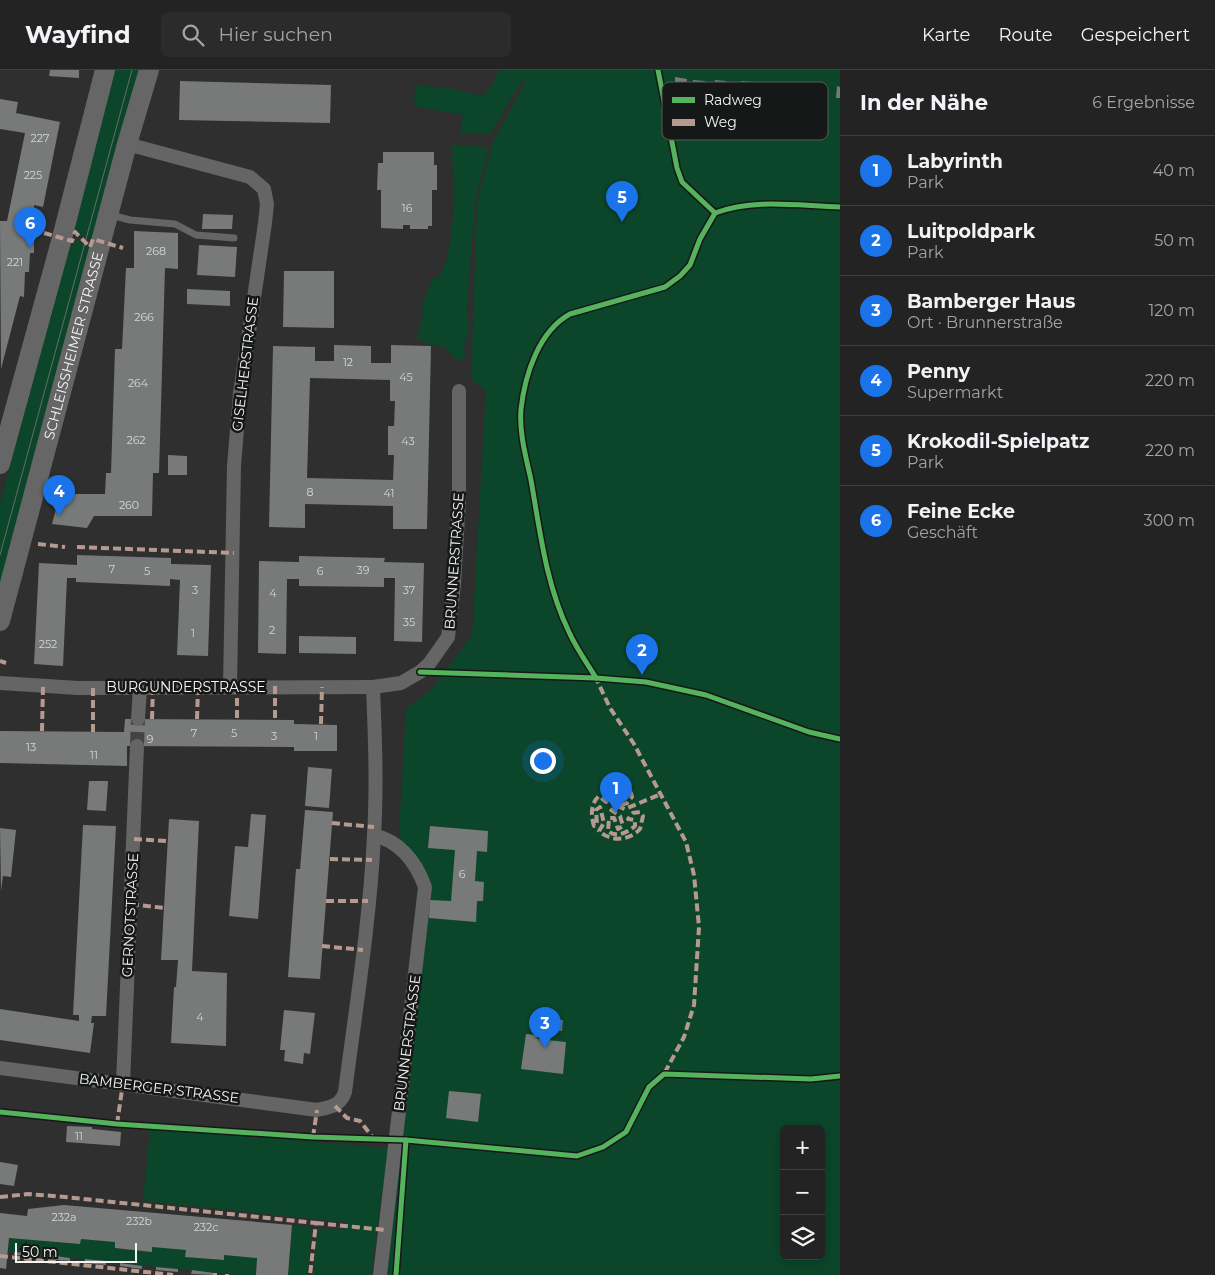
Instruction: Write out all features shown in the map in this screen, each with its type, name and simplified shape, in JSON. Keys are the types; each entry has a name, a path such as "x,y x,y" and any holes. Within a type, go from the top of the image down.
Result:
{"main road":[{"path":"0,464 62,238 105,70"},
{"name":"SCHLEISSHEIMER STRASSE","path":"0,621 127,144 150,70"}],"street":[{"name":"GISELHERSTRASSE","path":"127,144 250,177 264,189 266,197 265,223 246,355 234,466 230,686"},
{"name":"BRUNNERSTRASSE","path":"373,687 401,682 420,672 429,664 448,637 454,584 459,499 459,391"},
{"name":"BURGUNDERSTRASSE","path":"0,683 78,688 373,687"},
{"path":"373,687 376,762 374,835"},
{"path":"138,719 140,688"},
{"name":"GERNOTSTRASSE","path":"123,1083 137,746"},
{"name":"BRUNNERSTRASSE","path":"374,835 389,839 403,850 418,869 425,887 380,1275"},
{"name":"BAMBERGER STRASSE","path":"0,1068 317,1110 335,1106 342,1100 345,1092 374,835"}],"lane":[{"path":"108,214 130,220 174,224 196,235 234,238"}],"green space":[{"path":"115,70 141,70 96,236 92,235 90,241 73,230"},
{"path":"499,70 840,70 840,1275 381,1275 425,887 403,850 399,833 406,709 432,689 472,635 486,390 471,379 477,203 493,141 524,85 525,76 490,134 460,134 463,115 414,106 415,85 448,88 482,96 493,84"},
{"path":"452,145 488,147 475,203 467,306 469,330 464,346 465,358 458,361 445,347 430,345 417,338 423,314 422,305 433,278 439,278 449,248 453,213"},
{"path":"76,239 92,250 0,587 0,504 69,244 74,245"},
{"path":"150,1128 388,1148 371,1275 313,1275 318,1228 344,1230 345,1222 143,1201"},
{"path":"292,1225 312,1227 307,1275 288,1275"},
{"path":"9,1238 80,1244 81,1239 115,1242 115,1248 152,1252 152,1247 186,1250 186,1257 224,1260 224,1255 257,1258 256,1275 234,1275 8,1251"}],"building":[{"path":"50,70 79,70 79,78 49,76"},
{"path":"675,77 687,79 687,82 675,82"},
{"path":"693,80 705,81 705,82 693,82"},
{"path":"715,80 726,81 726,82 715,82"},
{"path":"180,81 331,85 330,123 179,120"},
{"path":"837,86 840,87 840,98 836,98"},
{"path":"0,99 18,102 16,113 60,122 43,207 34,205 34,221 39,221 38,232 34,232 34,253 30,253 29,272 25,272 24,297 20,296 1,369 0,221 7,221 25,133 0,129"},
{"path":"383,152 434,152 434,165 437,165 437,190 432,190 432,226 428,226 428,229 410,229 410,225 403,225 403,229 381,228 381,190 377,190 378,163 383,163"},
{"path":"203,214 233,215 232,229 202,229"},
{"path":"134,231 178,233 178,269 165,268 159,473 153,473 152,516 94,516 87,528 52,524 60,494 105,494 106,473 111,473 115,349 122,349 126,268 134,268"},
{"path":"199,245 237,247 235,277 197,275"},
{"path":"284,271 334,271 334,328 283,327"},
{"path":"187,289 230,291 230,306 187,304"},
{"path":"334,345 371,346 371,363 391,363 391,345 431,346 427,529 393,529 393,506 305,504 305,528 269,527 273,346 315,347 315,361 334,361","holes":["310,378 390,380 390,401 395,401 394,426 388,426 388,455 394,455 393,480 307,478"]},
{"path":"168,455 187,456 187,475 168,475"},
{"path":"77,555 171,558 171,564 211,565 208,656 177,655 180,580 170,579 170,586 76,582 76,578 67,578 63,666 34,664 39,563 77,565"},
{"path":"299,556 385,558 384,562 424,563 422,642 394,641 395,578 384,578 384,587 299,586 299,579 287,579 286,654 258,653 259,561 299,562"},
{"path":"299,636 356,637 356,654 299,653"},
{"path":"125,719 294,720 294,724 337,725 337,751 294,751 294,747 127,746 127,766 0,763 0,731 124,732"},
{"path":"308,767 332,769 329,808 305,806"},
{"path":"89,781 108,781 106,811 87,810"},
{"path":"305,810 333,812 320,979 288,977 296,869 300,869"},
{"path":"251,814 266,815 258,919 229,916 235,846 248,847"},
{"path":"169,819 199,821 192,971 227,973 226,1046 171,1043 174,987 176,987 178,960 161,960"},
{"path":"83,825 116,826 106,1016 92,1016 91,1023 94,1023 90,1053 0,1040 0,1009 79,1021 79,1015 73,1015"},
{"path":"430,826 488,831 487,852 477,851 475,881 484,882 483,901 477,901 476,922 429,918 430,900 451,901 455,850 428,848"},
{"path":"0,828 16,830 11,877 3,876 1,891"},
{"path":"284,1010 315,1013 310,1054 304,1053 303,1064 284,1061 285,1050 280,1050"},
{"path":"540,1019 563,1020 562,1031 539,1029"},
{"path":"526,1034 537,1035 537,1039 566,1042 563,1074 521,1069"},
{"path":"449,1091 481,1094 478,1122 446,1118"},
{"path":"67,1126 92,1127 92,1129 121,1132 120,1146 66,1142"},
{"path":"0,1162 18,1165 14,1186 0,1184"},
{"path":"64,1205 292,1225 288,1275 256,1275 257,1258 224,1255 224,1260 185,1257 186,1250 152,1247 152,1252 115,1248 115,1242 81,1239 80,1244 9,1238 6,1269 0,1268 0,1213 27,1216 28,1209"},
{"path":"14,1252 35,1254 35,1257 14,1255"},
{"path":"48,1255 70,1258 70,1261 48,1259"},
{"path":"85,1259 106,1261 106,1265 84,1263"},
{"path":"120,1263 142,1266 142,1269 120,1266"},
{"path":"156,1267 178,1269 178,1272 156,1270"},
{"path":"192,1270 214,1273 214,1275 191,1274"}],"tunnel":[{"path":"137,746 138,719"}],"tram line":[{"path":"0,555 132,70"}],"marked path":[{"path":"44,233 72,241 75,232 90,247 93,239 123,248"},
{"path":"38,544 65,547"},
{"path":"77,547 234,553"},
{"path":"0,661 6,663"},
{"path":"595,676 610,708 634,744 686,842 694,875 699,927 694,1005 684,1037 664,1074"},
{"path":"42,731 43,686"},
{"path":"237,686 237,720"},
{"path":"275,686 275,720"},
{"path":"197,719 198,687"},
{"path":"321,724 322,687"},
{"path":"93,688 93,732"},
{"path":"152,719 153,688"},
{"path":"610,809 620,816 623,826 618,829 614,818 609,818 608,831 614,834 625,833 635,826 635,820 628,819 633,813 640,812 643,816 640,829 625,838 609,837 599,831 604,823 600,807 596,810 597,824 594,826 592,810 596,799 599,796 606,802 617,797 624,797 625,793 621,790 614,791 608,795 604,791 616,785 621,785 631,792 632,797 627,803 617,806 625,809 661,794"},
{"path":"332,823 374,827"},
{"path":"134,839 168,841"},
{"path":"330,859 372,860"},
{"path":"326,901 368,901"},
{"path":"131,904 164,908"},
{"path":"322,946 363,950"},
{"path":"117,1124 123,1083"},
{"path":"335,1106 347,1118 360,1121 374,1139"},
{"path":"313,1137 317,1110"},
{"path":"0,1197 28,1194 65,1197 316,1223 310,1275"},
{"path":"316,1223 385,1230"},
{"path":"0,1256 173,1275"}],"cycle path":[{"path":"658,70 662,91"},
{"path":"672,140 682,182 715,213"},
{"path":"596,678 572,638 561,614 549,577 523,445 521,409 526,382 535,355 550,331 570,314 665,287 680,276 690,265 700,239 715,213 730,208 761,204 840,207"},
{"path":"420,672 596,678 646,682 706,695 809,732 840,739"},
{"path":"0,1112 117,1124 313,1137 406,1140 577,1156 603,1147 626,1132 649,1087 664,1074 811,1079 840,1076"},
{"path":"396,1275 406,1140"}],"place":[{"name":"Krokodil-Spielpatz","path":"622,222"},
{"name":"Feine Ecke","path":"30,248"},
{"name":"Penny","path":"59,516"},
{"name":"Luitpoldpark","path":"642,675"},
{"name":"Labyrinth","path":"616,813"},
{"name":"Bamberger Haus","path":"545,1048"}]}
